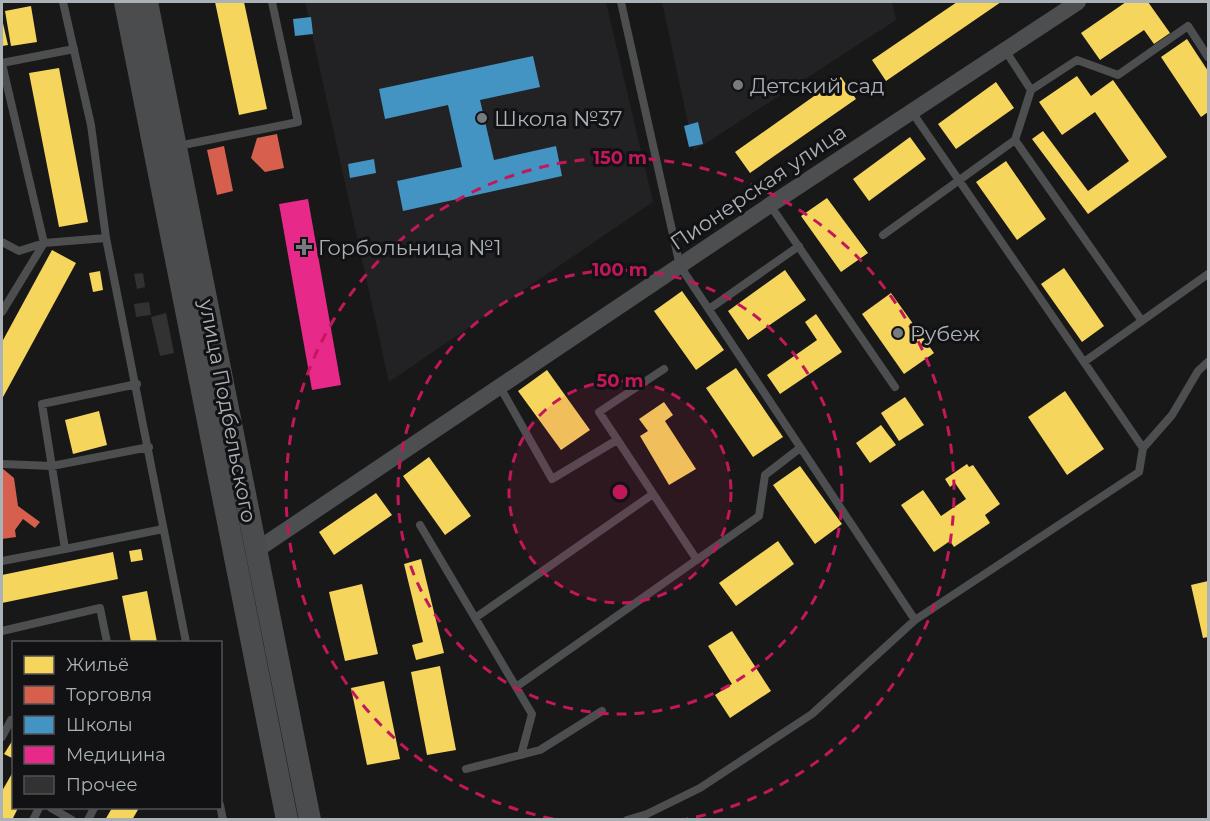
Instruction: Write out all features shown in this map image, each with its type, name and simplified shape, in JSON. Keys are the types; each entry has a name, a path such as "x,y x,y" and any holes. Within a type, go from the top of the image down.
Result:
{"main road":[{"name":"улица Подбельского","path":"125,2 273,693 310,819"},
{"name":"улица Подбельского","path":"147,2 255,551 287,819"}],"street":[{"name":"Пионерская улица","path":"255,551 770,205 1078,2"}],"lane":[{"path":"63,2 91,125 106,238 137,384 186,641"},
{"path":"175,147 298,122 272,2"},
{"path":"621,2 680,267 915,620"},
{"path":"883,235 1016,140 1031,90 1077,60 1118,75 1188,26 1209,57"},
{"path":"2,312 44,243 2,63 75,49"},
{"path":"1005,50 1031,90"},
{"path":"912,112 1143,448"},
{"path":"1016,140 1142,321"},
{"path":"770,205 895,387"},
{"path":"2,242 19,251 44,243 106,238"},
{"path":"709,309 799,246"},
{"path":"1084,362 1209,274"},
{"path":"627,819 647,814 700,788 812,714 915,620 1139,471 1143,448 1172,415 1198,371 1209,362"},
{"path":"664,369 599,412 697,560"},
{"path":"65,549 42,404 137,384"},
{"path":"500,387 552,479 617,440"},
{"path":"2,464 52,465 149,447"},
{"path":"516,687 759,516 765,475 801,448"},
{"path":"475,618 653,494"},
{"path":"420,525 532,714 521,755"},
{"path":"2,561 163,529"},
{"path":"2,630 100,608 108,641"},
{"path":"466,769 540,750 602,711"},
{"path":"2,737 12,721"},
{"path":"54,809 72,819"}],"shaded area":[{"name":"Школа №37","path":"305,2 606,2 653,202 389,382"},
{"name":"Детский сад","path":"662,2 892,2 896,20 694,151"}],"building: Жильё":[{"path":"215,2 244,2 267,109 239,115"},
{"path":"957,2 1001,2 886,81 872,60"},
{"path":"1126,2 1148,2 1170,33 1154,44 1144,30 1100,60 1081,33"},
{"path":"31,6 37,42 11,46 5,11"},
{"path":"2,19 8,45 2,46"},
{"path":"1187,39 1208,71 1208,112 1201,117 1161,57"},
{"path":"59,68 88,222 59,227 29,73"},
{"path":"1077,76 1091,96 1113,80 1167,157 1088,214 1032,139 1043,131 1088,191 1129,161 1095,112 1062,135 1039,102"},
{"path":"841,77 856,99 750,173 735,152"},
{"path":"996,82 1014,108 956,149 938,124"},
{"path":"910,137 926,159 869,201 853,179"},
{"path":"1006,161 1046,219 1017,240 976,182"},
{"path":"827,198 868,253 841,272 801,216"},
{"path":"52,250 76,263 2,399 2,342"},
{"path":"1064,268 1104,326 1082,342 1041,284"},
{"path":"785,270 806,300 748,340 728,311"},
{"path":"100,271 103,290 93,292 89,273"},
{"path":"682,291 724,350 696,370 654,311"},
{"name":"Рубеж","path":"891,293 934,353 904,374 862,314"},
{"path":"816,314 842,352 780,394 767,375 817,340 805,322"},
{"path":"736,368 783,437 753,457 706,388"},
{"path":"547,370 590,430 561,450 518,391"},
{"path":"1065,391 1104,449 1067,475 1028,417"},
{"path":"905,397 924,425 899,441 881,413"},
{"path":"664,402 673,415 665,421 696,469 669,485 640,436 648,431 639,419"},
{"path":"99,411 107,445 73,454 65,420"},
{"path":"881,425 896,445 870,463 856,443"},
{"path":"429,457 471,516 445,535 403,476"},
{"path":"967,464 969,467 973,465 1000,504 985,515 990,523 954,547 950,541 934,552 901,505 923,490 941,516 966,499 955,483 950,487 945,479"},
{"path":"800,466 842,524 815,544 773,485"},
{"path":"376,493 392,515 334,555 319,532"},
{"path":"778,541 794,564 736,606 719,583"},
{"path":"141,549 143,560 131,562 129,551"},
{"path":"113,552 118,579 2,603 2,575"},
{"path":"421,559 444,653 416,660 412,645 423,642 404,564"},
{"path":"1208,581 1208,637 1203,638 1191,585"},
{"path":"362,584 378,654 345,661 329,592"},
{"path":"147,591 157,641 131,641 122,596"},
{"path":"732,631 771,691 730,718 715,695 732,684 708,646"},
{"path":"440,666 456,750 427,755 411,672"},
{"path":"384,681 400,759 367,765 351,688"},
{"path":"12,741 12,758 4,754"},
{"path":"12,774 12,809 18,809 12,820 2,820 2,791"},
{"path":"111,809 138,809 132,820 105,820"}],"building: Торговля":[{"path":"277,134 284,168 265,172 251,158 257,138"},
{"path":"224,146 233,191 217,195 207,150"},
{"path":"2,468 14,478 18,506 40,522 35,528 23,519 15,530 16,537 2,539"}],"building: Школы":[{"path":"311,17 313,34 295,36 293,19"},
{"path":"533,56 540,87 480,100 494,160 556,146 562,176 403,211 397,181 462,167 448,105 385,119 379,89"},
{"path":"698,122 703,144 689,147 684,126"},
{"path":"374,159 376,173 350,178 348,164"}],"building: Медицина":[{"path":"308,199 341,385 312,390 279,204"}],"building: Прочее":[{"path":"143,273 145,287 137,289 134,274"},
{"path":"149,302 151,315 136,317 134,304"},
{"path":"166,313 174,353 160,356 151,317"}],"place":[{"name":"Детский сад","path":"738,85"},
{"name":"Школа №37","path":"482,118"},
{"name":"Горбольница №1","path":"304,247"},
{"name":"Рубеж","path":"898,333"}]}
